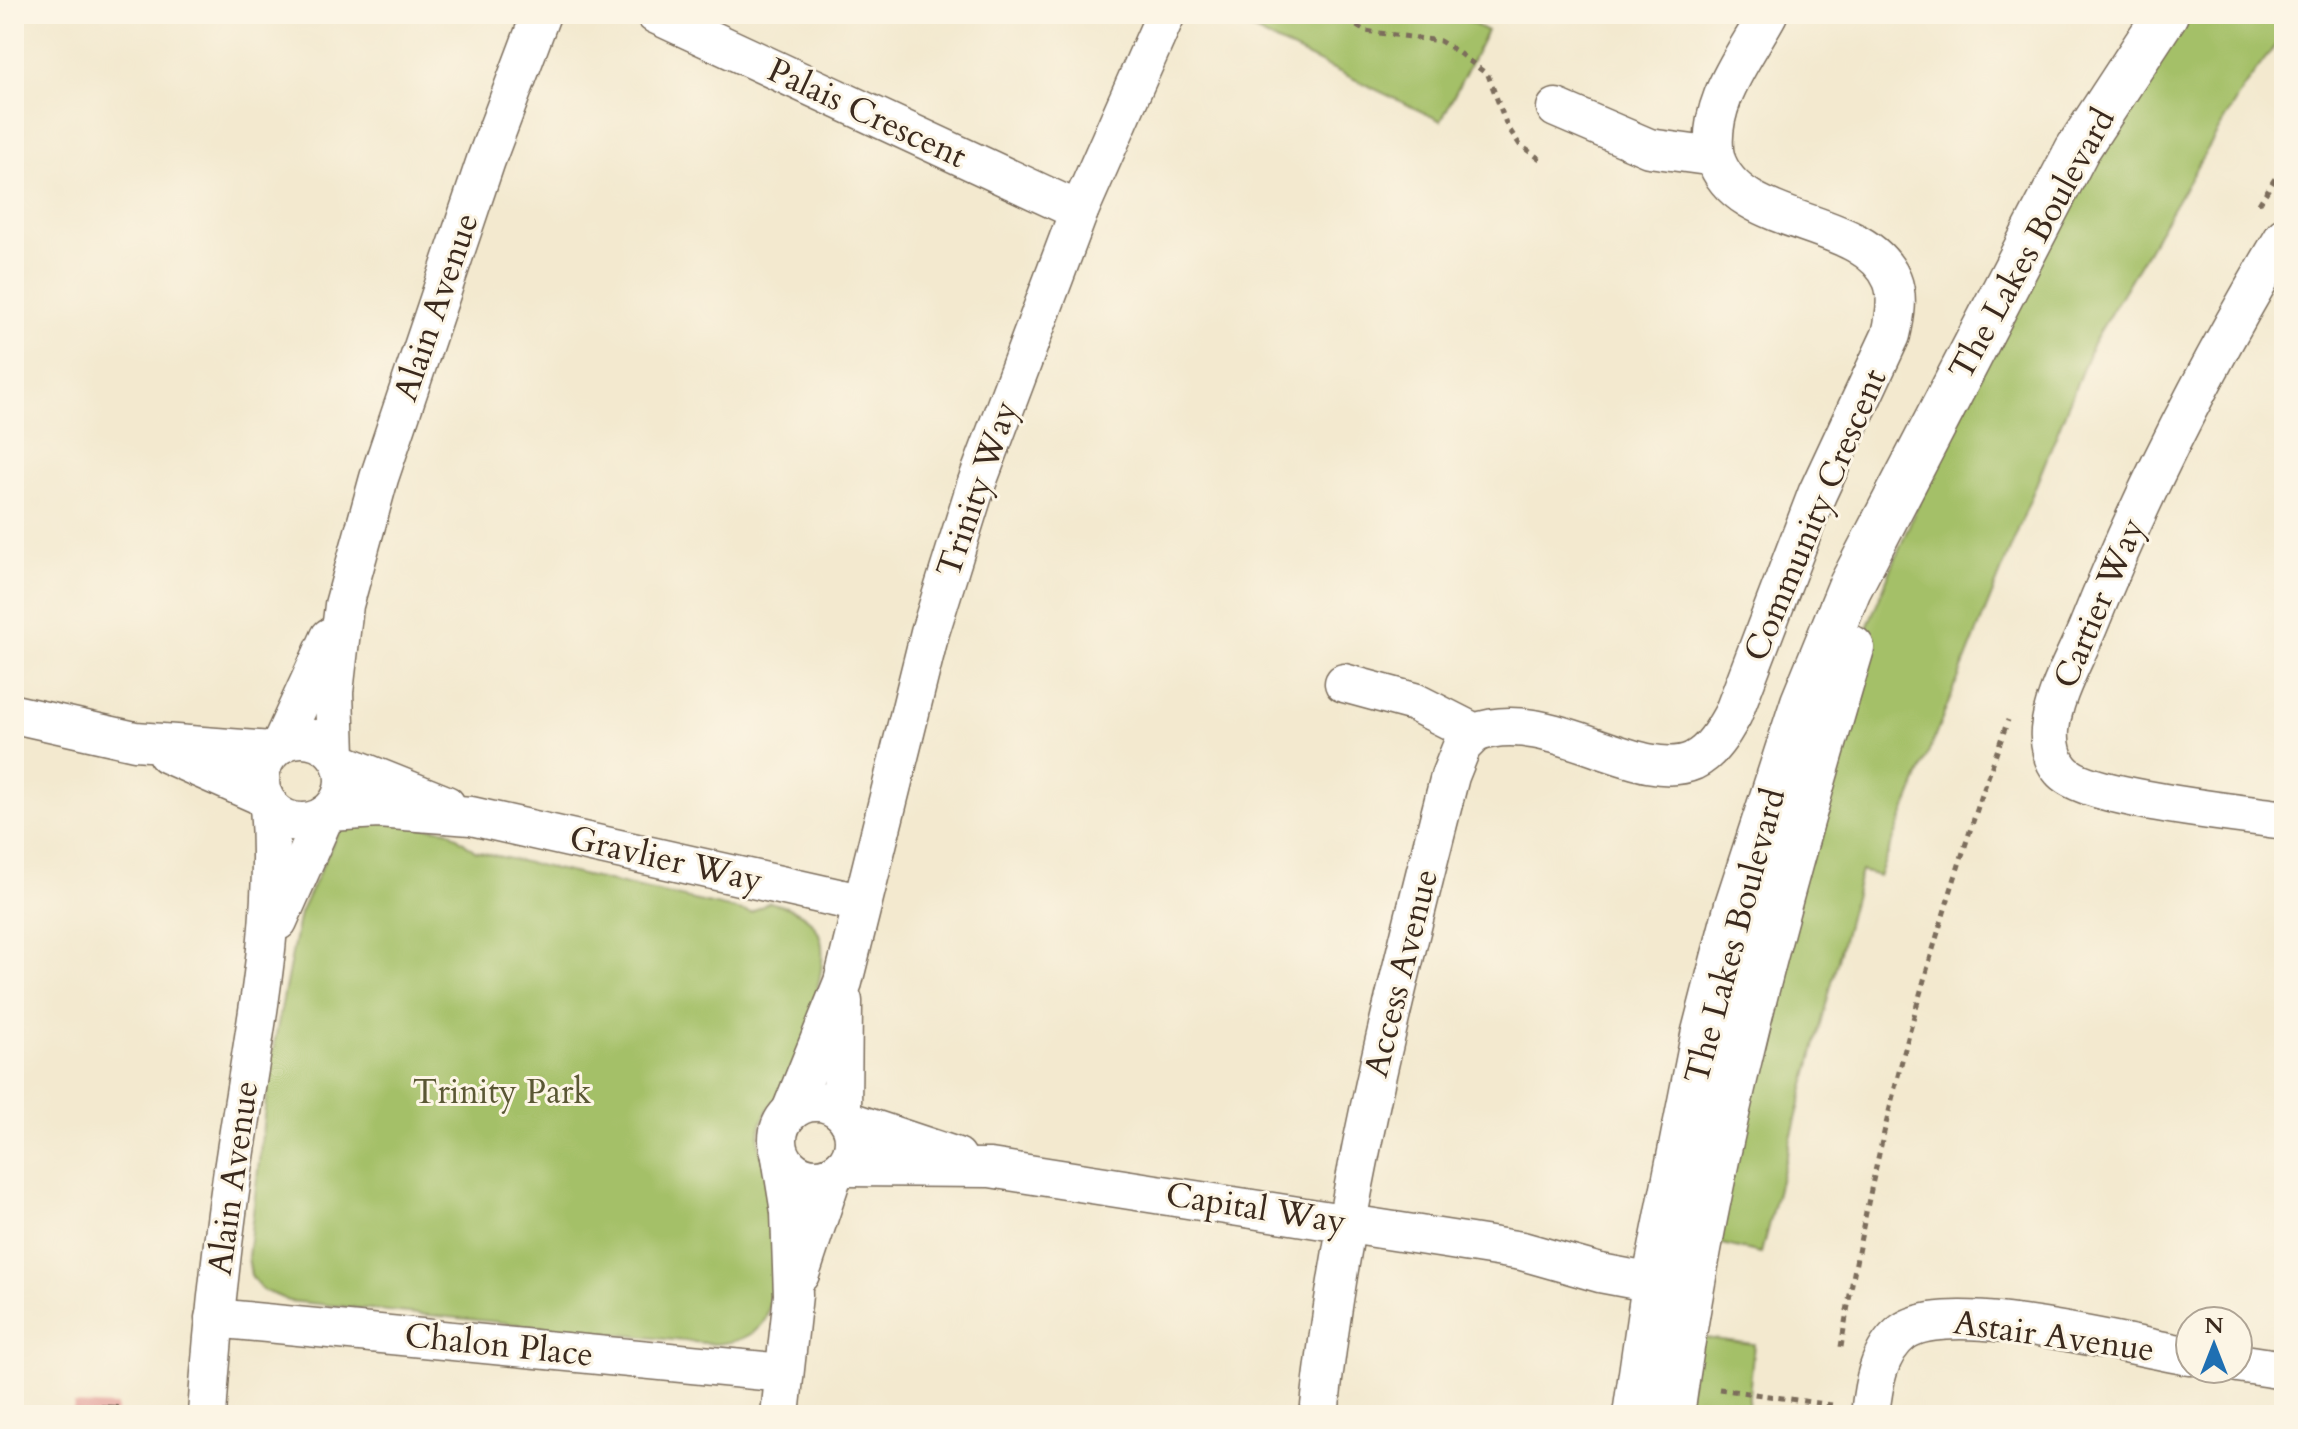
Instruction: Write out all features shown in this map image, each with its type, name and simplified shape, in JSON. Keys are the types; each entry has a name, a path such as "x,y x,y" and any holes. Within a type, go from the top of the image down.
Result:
{"street":[{"name":"Alain Avenue","path":"338,759 334,692 344,605 379,478 429,325 541,14"},
{"name":"Palais Crescent","path":"655,14 1079,211"},
{"name":"Trinity Way","path":"791,1111 843,982 860,903 926,646 957,544 1031,330 1079,211 1166,14"},
{"path":"1556,108 1649,148 1715,157 1712,135 1722,96 1768,14"},
{"name":"The Lakes Boulevard","path":"1635,1415 1675,1272 1723,1131 1813,779 1905,478 2077,150 2166,14"},
{"name":"Community Crescent","path":"1475,733 1509,725 1534,727 1649,762 1675,765 1694,760 1712,747 1733,714 1817,494 1891,335 1896,307 1893,281 1880,263 1861,248 1742,196 1719,170 1715,157"},
{"name":"Cartier Way","path":"2284,237 2155,475 2057,701 2050,732 2055,760 2062,772 2100,791 2284,820"},
{"name":"Alain Avenue","path":"276,747 344,605"},
{"path":"1344,683 1414,702 1475,733"},
{"path":"14,714 135,741 276,747 305,738 316,740 338,759 343,789 327,813 301,821 278,814 266,801 135,741"},
{"name":"Access Avenue","path":"1319,1415 1345,1221 1375,1079 1450,776 1462,746 1475,733"},
{"path":"266,801 261,772 276,747"},
{"name":"Gravlier Way","path":"338,759 471,816"},
{"name":"Alain Avenue","path":"207,1415 225,1216 269,942 272,844 266,801"},
{"name":"Gravlier Way","path":"327,813 378,809 471,816 860,903"},
{"name":"Alain Avenue","path":"269,942 327,813"},
{"name":"Trinity Way","path":"843,982 846,1116"},
{"path":"780,1415 793,1295 790,1212 777,1132 791,1111 800,1104 823,1101 846,1116 854,1145 838,1171 793,1295"},
{"name":"Capital Way","path":"846,1116 990,1168"},
{"path":"781,1157 798,1174 821,1178 838,1171"},
{"name":"Capital Way","path":"838,1171 990,1168 1675,1272"},
{"name":"The Lakes Boulevard","path":"1674,1399 1675,1272"},
{"name":"Chalon Place","path":"214,1318 784,1373"},
{"name":"Astair Avenue","path":"1870,1415 1877,1370 1885,1352 1901,1333 1937,1319 1997,1322 2174,1353"},
{"path":"2254,1365 2284,1370"}],"path":[{"path":"1336,14 1365,31 1440,41 1456,51 1488,75 1507,126 1520,145 1540,159"},
{"path":"1674,1399 1833,1405"}],"green space":[{"path":"1240,14 1454,14 1487,31 1441,121 1236,22"},
{"path":"2184,14 2284,14 2284,34 2244,87 2093,343 1879,876 1861,871 1761,1253 1713,1242 1806,848 1866,630 1940,450 2058,220"},
{"name":"Trinity Park","path":"355,819 448,830 475,851 751,913 769,902 806,917 816,928 821,941 821,972 802,1055 792,1078 764,1117 759,1137 773,1190 774,1252 767,1312 763,1323 753,1333 734,1341 714,1344 289,1301 261,1289 251,1275 248,1257 270,1065 300,913 340,828"},
{"path":"1697,1337 1754,1344 1747,1415 1685,1415"}],"building":[{"path":"74,1404 117,1406 117,1415 14,1415 14,1408 73,1411"}]}
